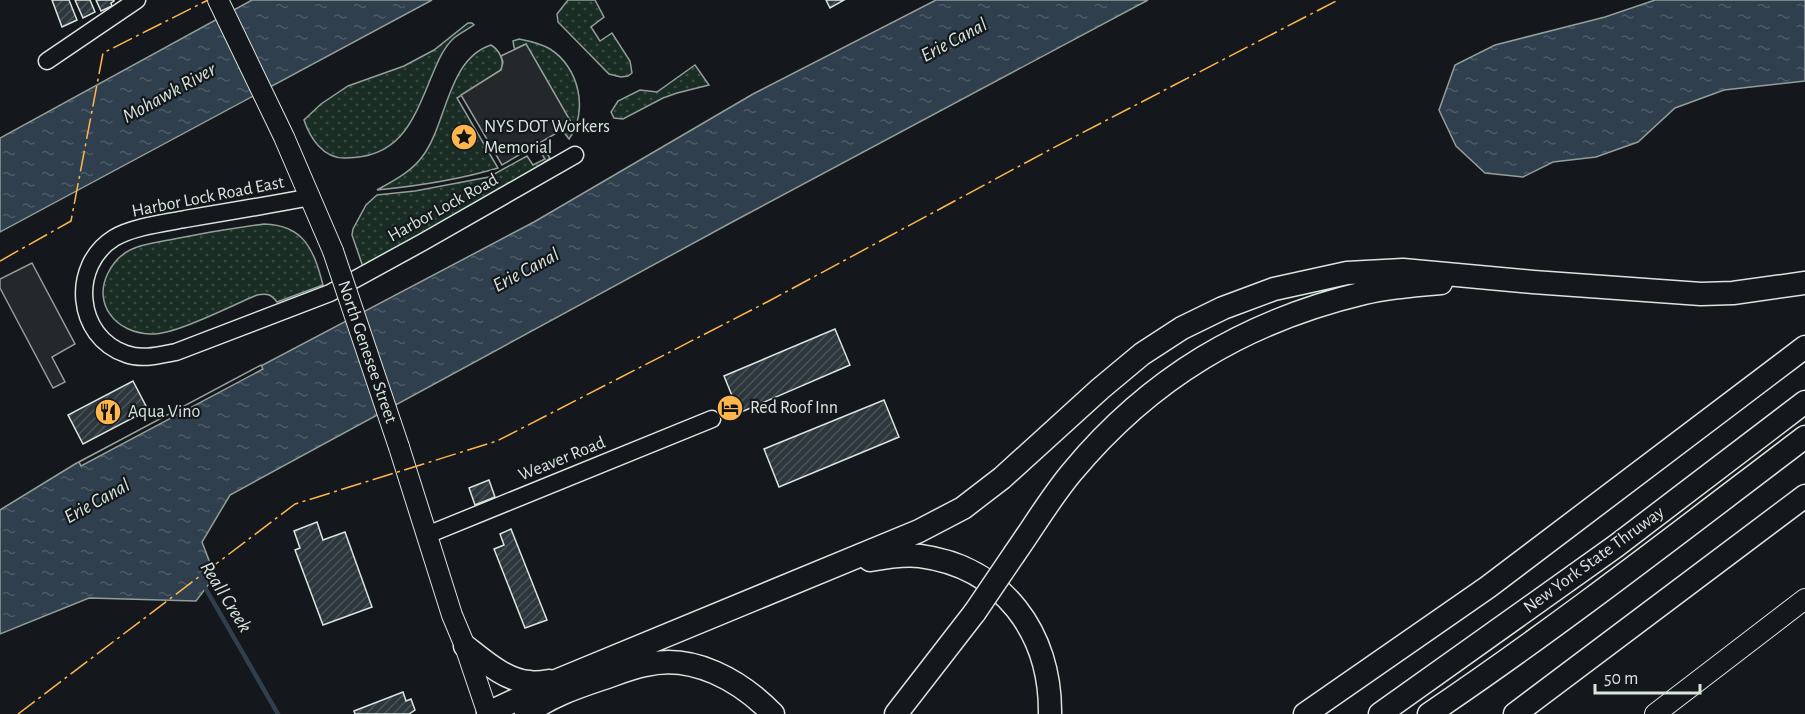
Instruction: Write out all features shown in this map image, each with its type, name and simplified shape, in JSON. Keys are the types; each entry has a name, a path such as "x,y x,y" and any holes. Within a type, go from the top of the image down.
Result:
{"highway":[{"path":"488,713 556,681 919,531 963,508 1002,478 1142,354 1182,328 1223,308 1274,288 1347,273 1403,270 1701,294 1733,293 1805,283"},
{"path":"896,714 975,612 1070,473 1109,430 1152,392 1208,353 1291,314 1366,292 1484,278"},
{"path":"1305,714 1488,587 1805,347"},
{"name":"New York State Thruway","path":"1380,714 1616,546 1805,402"},
{"name":"New York State Thruway","path":"1429,714 1487,675 1597,594 1805,437"},
{"path":"1515,714 1805,496"},
{"path":"836,565 889,557 918,556 950,562 973,571 1003,592 1018,609 1036,639 1048,677 1050,714"},
{"path":"465,646 508,676 528,683 556,681"},
{"path":"526,714 543,702 579,686 647,664 683,663 712,670 746,689 773,714"}],"main road":[{"name":"North Genesee Street","path":"218,0 284,137 333,251 399,447 452,615 488,713"},
{"path":"1655,714 1805,600"}],"street":[{"path":"47,61 137,0"},
{"name":"Harbor Lock Road","path":"330,293 575,155"},
{"name":"Harbor Lock Road East","path":"310,197 156,224 117,236 93,256 83,293 85,308 93,326 109,345 127,354 151,357 176,352 330,293"},
{"name":"Weaver Road","path":"427,535 712,419"}],"green space":[{"path":"568,0 595,0 604,17 591,27 600,41 612,33 630,61 632,73 621,77 609,74 558,22 557,14"},
{"path":"468,23 474,25 456,36 447,46 412,120 393,143 380,151 364,156 344,158 330,155 318,146 304,120 321,104 348,86 404,66 434,50"},
{"path":"519,39 550,49 560,57 574,78 578,90 579,116 569,139 562,130 572,124 526,44 515,49 513,41"},
{"path":"491,45 500,56 501,70 457,98 498,168 438,182 377,190 407,172 422,157 437,128 456,78 476,53"},
{"path":"695,65 709,85 663,98 623,119 614,118 611,112 618,101 640,90 657,92"},
{"path":"542,146 550,158 527,175 363,267 352,235 353,229 366,205 377,195 415,191 489,177 527,156 533,165 545,159 538,148"},
{"path":"264,224 289,229 306,242 316,261 323,285 277,302 268,295 257,295 188,325 160,333 150,334 127,329 111,315 103,296 104,285 112,266 123,254 152,243"}],"shaded area":[{"path":"526,44 572,124 502,165 461,95 501,70 503,62 501,56"},
{"path":"32,263 75,344 52,357 65,382 53,388 0,288 0,279"}],"water":[{"name":"Mohawk River","path":"252,0 432,0 0,232 0,138"},
{"name":"Erie Canal","path":"936,0 1148,0 736,220 230,495 202,542 215,576 196,601 89,598 0,634 0,510 75,464 534,222 753,94"},
{"path":"1655,0 1805,0 1805,81 1724,90 1675,108 1638,142 1596,157 1553,162 1523,177 1485,173 1456,146 1439,110 1455,65 1495,45 1605,17"}],"pier":[{"path":"261,365 263,369 81,466 79,462"}],"building":[{"path":"52,0 69,0 77,20 62,27"},
{"path":"75,0 90,0 95,12 83,18"},
{"path":"96,0 114,1 111,3 112,6 101,11"},
{"path":"826,0 844,0 830,8"},
{"path":"835,329 850,365 739,413 724,376"},
{"name":"Aqua Vino","path":"133,381 148,410 83,444 68,415"},
{"path":"884,400 899,437 779,487 764,449"},
{"path":"489,480 495,497 475,505 469,488"},
{"path":"317,522 323,540 345,532 372,607 323,625 295,550 300,548 294,531"},
{"path":"511,529 547,620 525,628 494,549 504,545 500,534"},
{"path":"403,692 406,701 411,699 415,710 409,714 355,714 354,711"}],"waterway":[{"name":"Reall Creek","path":"203,584 278,714"}],"power":[{"path":"0,261 71,221 103,53 208,0"},
{"path":"18,714 295,504 497,441 769,301 1053,148 1338,0"}],"place":[{"name":"NYS DOT Workers Memorial","path":"464,137"},
{"name":"Red Roof Inn","path":"730,408"},
{"name":"Aqua Vino","path":"108,412"}]}
